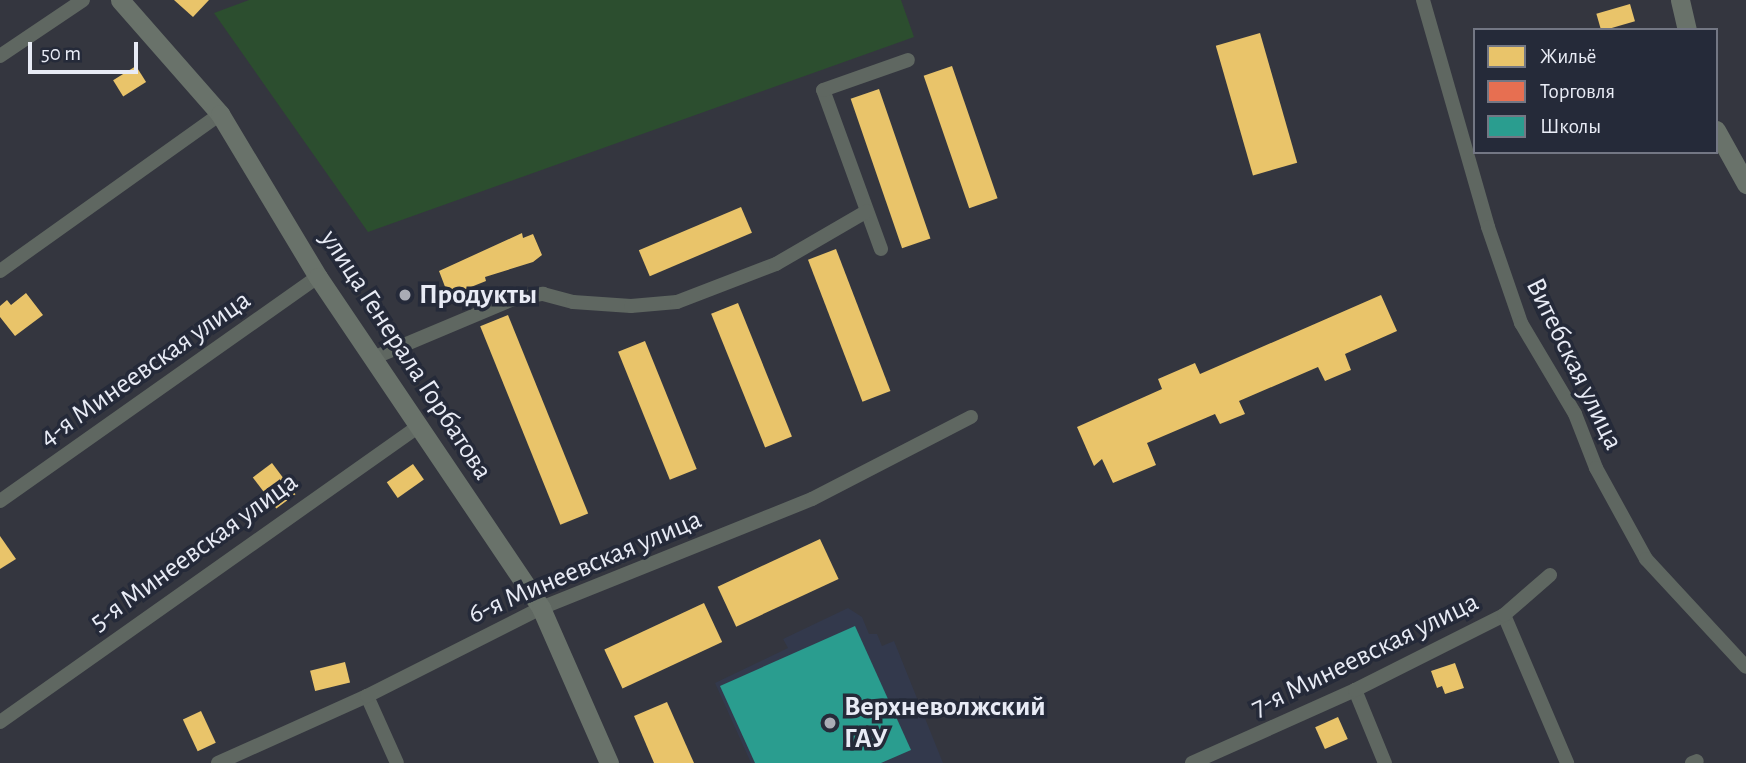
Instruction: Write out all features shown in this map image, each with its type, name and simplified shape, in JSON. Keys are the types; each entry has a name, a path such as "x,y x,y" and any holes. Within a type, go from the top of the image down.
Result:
{"street":[{"path":"0,56 83,0"},
{"name":"улица Генерала Горбатова","path":"120,0 220,114 318,277 541,608 610,763"},
{"name":"Витебская улица","path":"1423,0 1488,228 1521,323 1575,414 1596,468 1646,559 1746,667"},
{"path":"1680,0 1687,28"},
{"path":"881,249 823,90 908,60"},
{"path":"0,271 220,114"},
{"path":"1718,134 1746,184"},
{"path":"373,358 511,300 543,294 573,302 631,306 677,302 776,264 867,211"},
{"name":"4-я Минеевская улица","path":"0,501 318,277"},
{"name":"6-я Минеевская улица","path":"218,763 367,696 541,608 812,499 971,417"},
{"name":"5-я Минеевская улица","path":"0,722 418,426"},
{"name":"7-я Минеевская улица","path":"1192,763 1355,690 1504,615 1550,575"},
{"path":"1504,615 1567,763"},
{"path":"1355,690 1385,763"},
{"path":"367,696 397,763"}],"shaded area":[{"name":"Верхневолжский ГАУ","path":"848,608 862,617 869,634 877,634 882,646 894,641 943,763 751,763 715,683 788,648 783,639"}],"green space":[{"path":"249,0 901,0 914,37 368,232 214,13"}],"building: Жильё":[{"path":"174,0 209,0 193,17"},
{"path":"1630,4 1635,21 1612,28 1600,28 1596,14"},
{"path":"1260,33 1297,163 1253,175 1216,46"},
{"path":"136,66 146,82 123,96 113,80"},
{"path":"952,66 998,198 969,208 924,76"},
{"path":"879,89 930,238 902,248 851,99"},
{"path":"741,207 752,233 650,276 639,250"},
{"path":"522,233 523,238 533,234 542,255 533,262 485,277 486,281 461,291 459,287 447,292 439,271"},
{"path":"836,249 890,391 862,402 808,260"},
{"path":"26,293 43,315 15,336 0,317 0,306 7,300 11,305"},
{"path":"1381,295 1397,331 1345,354 1351,370 1325,381 1318,367 1239,401 1245,414 1220,424 1215,414 1147,443 1156,465 1113,483 1102,459 1094,466 1077,427 1162,389 1158,379 1195,363 1200,374"},
{"path":"738,303 792,437 765,447 711,314"},
{"path":"508,315 588,513 560,525 480,326"},
{"path":"645,341 697,469 670,480 618,352"},
{"path":"272,463 295,494 276,509 253,477"},
{"path":"413,464 424,480 398,498 387,482"},
{"path":"0,536 16,559 0,569"},
{"path":"820,539 839,579 736,627 718,587"},
{"path":"704,603 722,642 622,688 604,649"},
{"path":"345,662 350,682 315,691 310,671"},
{"path":"1455,663 1464,688 1445,694 1442,686 1437,688 1431,671"},
{"path":"667,702 694,763 654,763 634,716"},
{"path":"201,711 216,743 198,751 183,719"},
{"path":"1338,717 1348,739 1325,749 1315,727"}],"building: Торговля":[{"name":"Продукты","path":"406,287 411,299 403,302 398,291"}],"building: Школы":[{"name":"Верхневолжский ГАУ","path":"855,626 911,750 881,763 755,763 720,686"}],"place":[{"name":"Продукты","path":"405,295"},
{"name":"Верхневолжский ГАУ","path":"830,723"}]}
